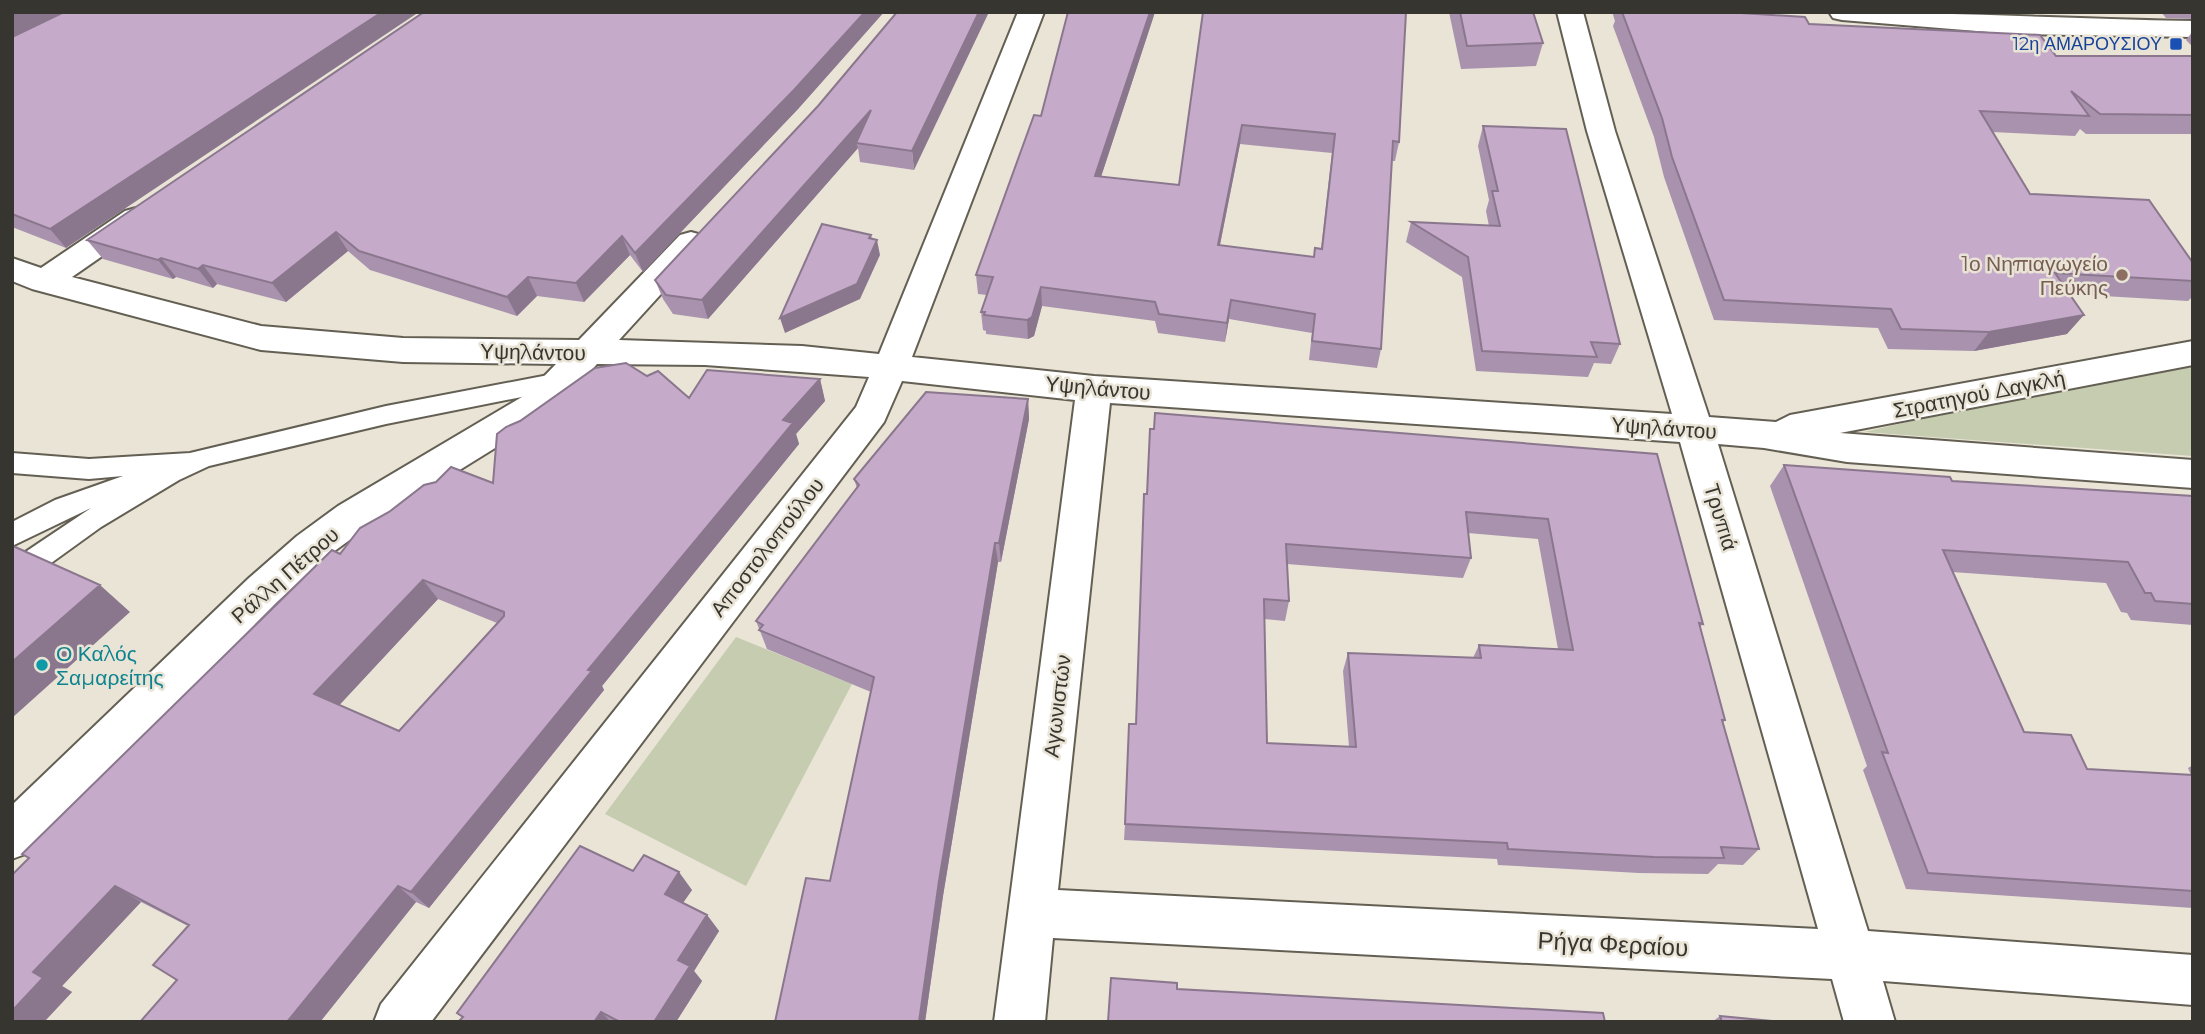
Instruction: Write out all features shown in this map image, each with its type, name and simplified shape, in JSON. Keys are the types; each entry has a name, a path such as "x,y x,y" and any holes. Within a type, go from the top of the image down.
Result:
{"street":[{"name":"Αποστολοπούλου","path":"399,1022 871,412 1031,12"},
{"name":"Τρυπιά","path":"1570,12 1601,131 1695,430 1870,1022"},
{"path":"1842,12 2013,26 2193,29"},
{"path":"44,281 164,199"},
{"name":"Ράλλη Πέτρου","path":"12,837 263,590 311,547 352,517 540,402 577,367 707,226"},
{"name":"Υψηλάντου","path":"12,269 44,281 261,338 577,367 705,353 891,367 1094,389 1764,434 1847,448 2193,474"},
{"name":"Στρατηγού Δαγκλή","path":"1764,434 2193,353"},
{"name":"Αγωνιστών","path":"1019,1022 1094,389"},
{"name":"Ρήγα Φεραίου","path":"1032,912 1131,920 1954,960 2193,980"}],"lane":[{"path":"12,463 89,469 203,458 577,367"},
{"path":"12,576 92,520 170,473 203,458"},
{"path":"12,535 64,507 120,486 170,473"}],"green space":[{"path":"2193,365 2193,456 1864,432 2035,393"},
{"path":"736,637 852,684 746,886 605,814"}],"building":[{"path":"64,12 382,12 50,229 12,214 12,37"},
{"path":"424,12 865,12 794,90 635,253 622,236 576,283 528,277 507,297 359,251 336,232 272,283 203,265 198,269 161,258 158,260 87,240"},
{"path":"897,12 979,12 912,151 856,143 871,110 702,300 666,295 655,280 818,106"},
{"path":"1068,12 1150,12 1095,176 1179,185 1203,12 1406,12 1399,142 1393,141 1381,349 1312,341 1315,314 1231,300 1227,323 1159,314 1155,302 1041,287 1032,317 1027,320 984,315 985,312 981,312 993,277 976,275 1034,115 1041,116","holes":["1242,125 1335,134 1322,249 1315,248 1314,257 1218,245"]},
{"path":"1460,12 1533,12 1543,43 1467,46"},
{"path":"1622,12 1725,12 1805,17 1809,24 2040,35 2056,56 2193,56 2193,115 2100,114 2071,91 2089,116 1980,111 2030,194 2149,200 2193,263 2193,281 2055,273 2084,315 1989,332 1901,329 1891,309 1724,300 1672,157 1662,118"},
{"path":"1483,126 1566,129 1620,344 1591,342 1597,357 1482,351 1468,257 1411,222 1500,226 1492,191 1498,191"},
{"path":"822,224 871,235 869,238 877,240 857,284 780,318"},
{"path":"626,363 647,376 658,371 689,398 707,370 820,379 783,420 793,423 588,670 592,671 411,892 398,886 287,1022 140,1022 177,980 153,965 189,925 115,886 33,972 43,978 12,1011 12,875 29,858 22,854 332,550 340,554 360,528 389,512 424,485 436,482 451,467 493,483 497,434 595,368","holes":["423,580 504,612 504,616 399,731 314,694"]},
{"path":"926,392 1028,399 999,543 995,543 939,881 919,1022 775,1022 806,878 830,881 874,677 759,630 763,625 756,621 859,485 854,479"},
{"path":"1155,413 1657,454 1703,624 1699,623 1725,720 1722,720 1759,849 1721,847 1724,858 1654,857 1508,849 1507,843 1125,824 1129,724 1136,724 1144,494 1147,494 1150,429 1154,429","holes":["1466,512 1548,519 1573,650 1479,645 1481,658 1348,653 1356,747 1267,743 1264,599 1289,601 1286,544 1471,558"]},
{"path":"1784,465 1950,477 1952,481 2193,496 2193,604 2155,601 2151,593 2145,593 2128,562 1943,550 2024,732 2071,735 2087,769 2193,775 2193,891 1928,873 1882,752 1888,753"},
{"path":"12,547 100,585 12,662"},
{"path":"580,846 633,871 644,855 679,872 665,894 707,915 678,960 690,966 654,1022 620,1022 601,1012 594,1022 462,1022 460,1020 463,1017 457,1013"},
{"path":"1111,978 1177,983 1177,989 1603,1013 1605,1022 1108,1022"},
{"path":"1720,1016 1783,1022 1722,1022"}],"place":[{"name":"12η ΑΜΑΡΟΥΣΙΟΥ","path":"2176,44"},
{"name":"1ο Νηπιαγωγείο Πεύκης","path":"2122,275"},
{"name":"Ο Καλός Σαμαρείτης","path":"42,665"}]}
